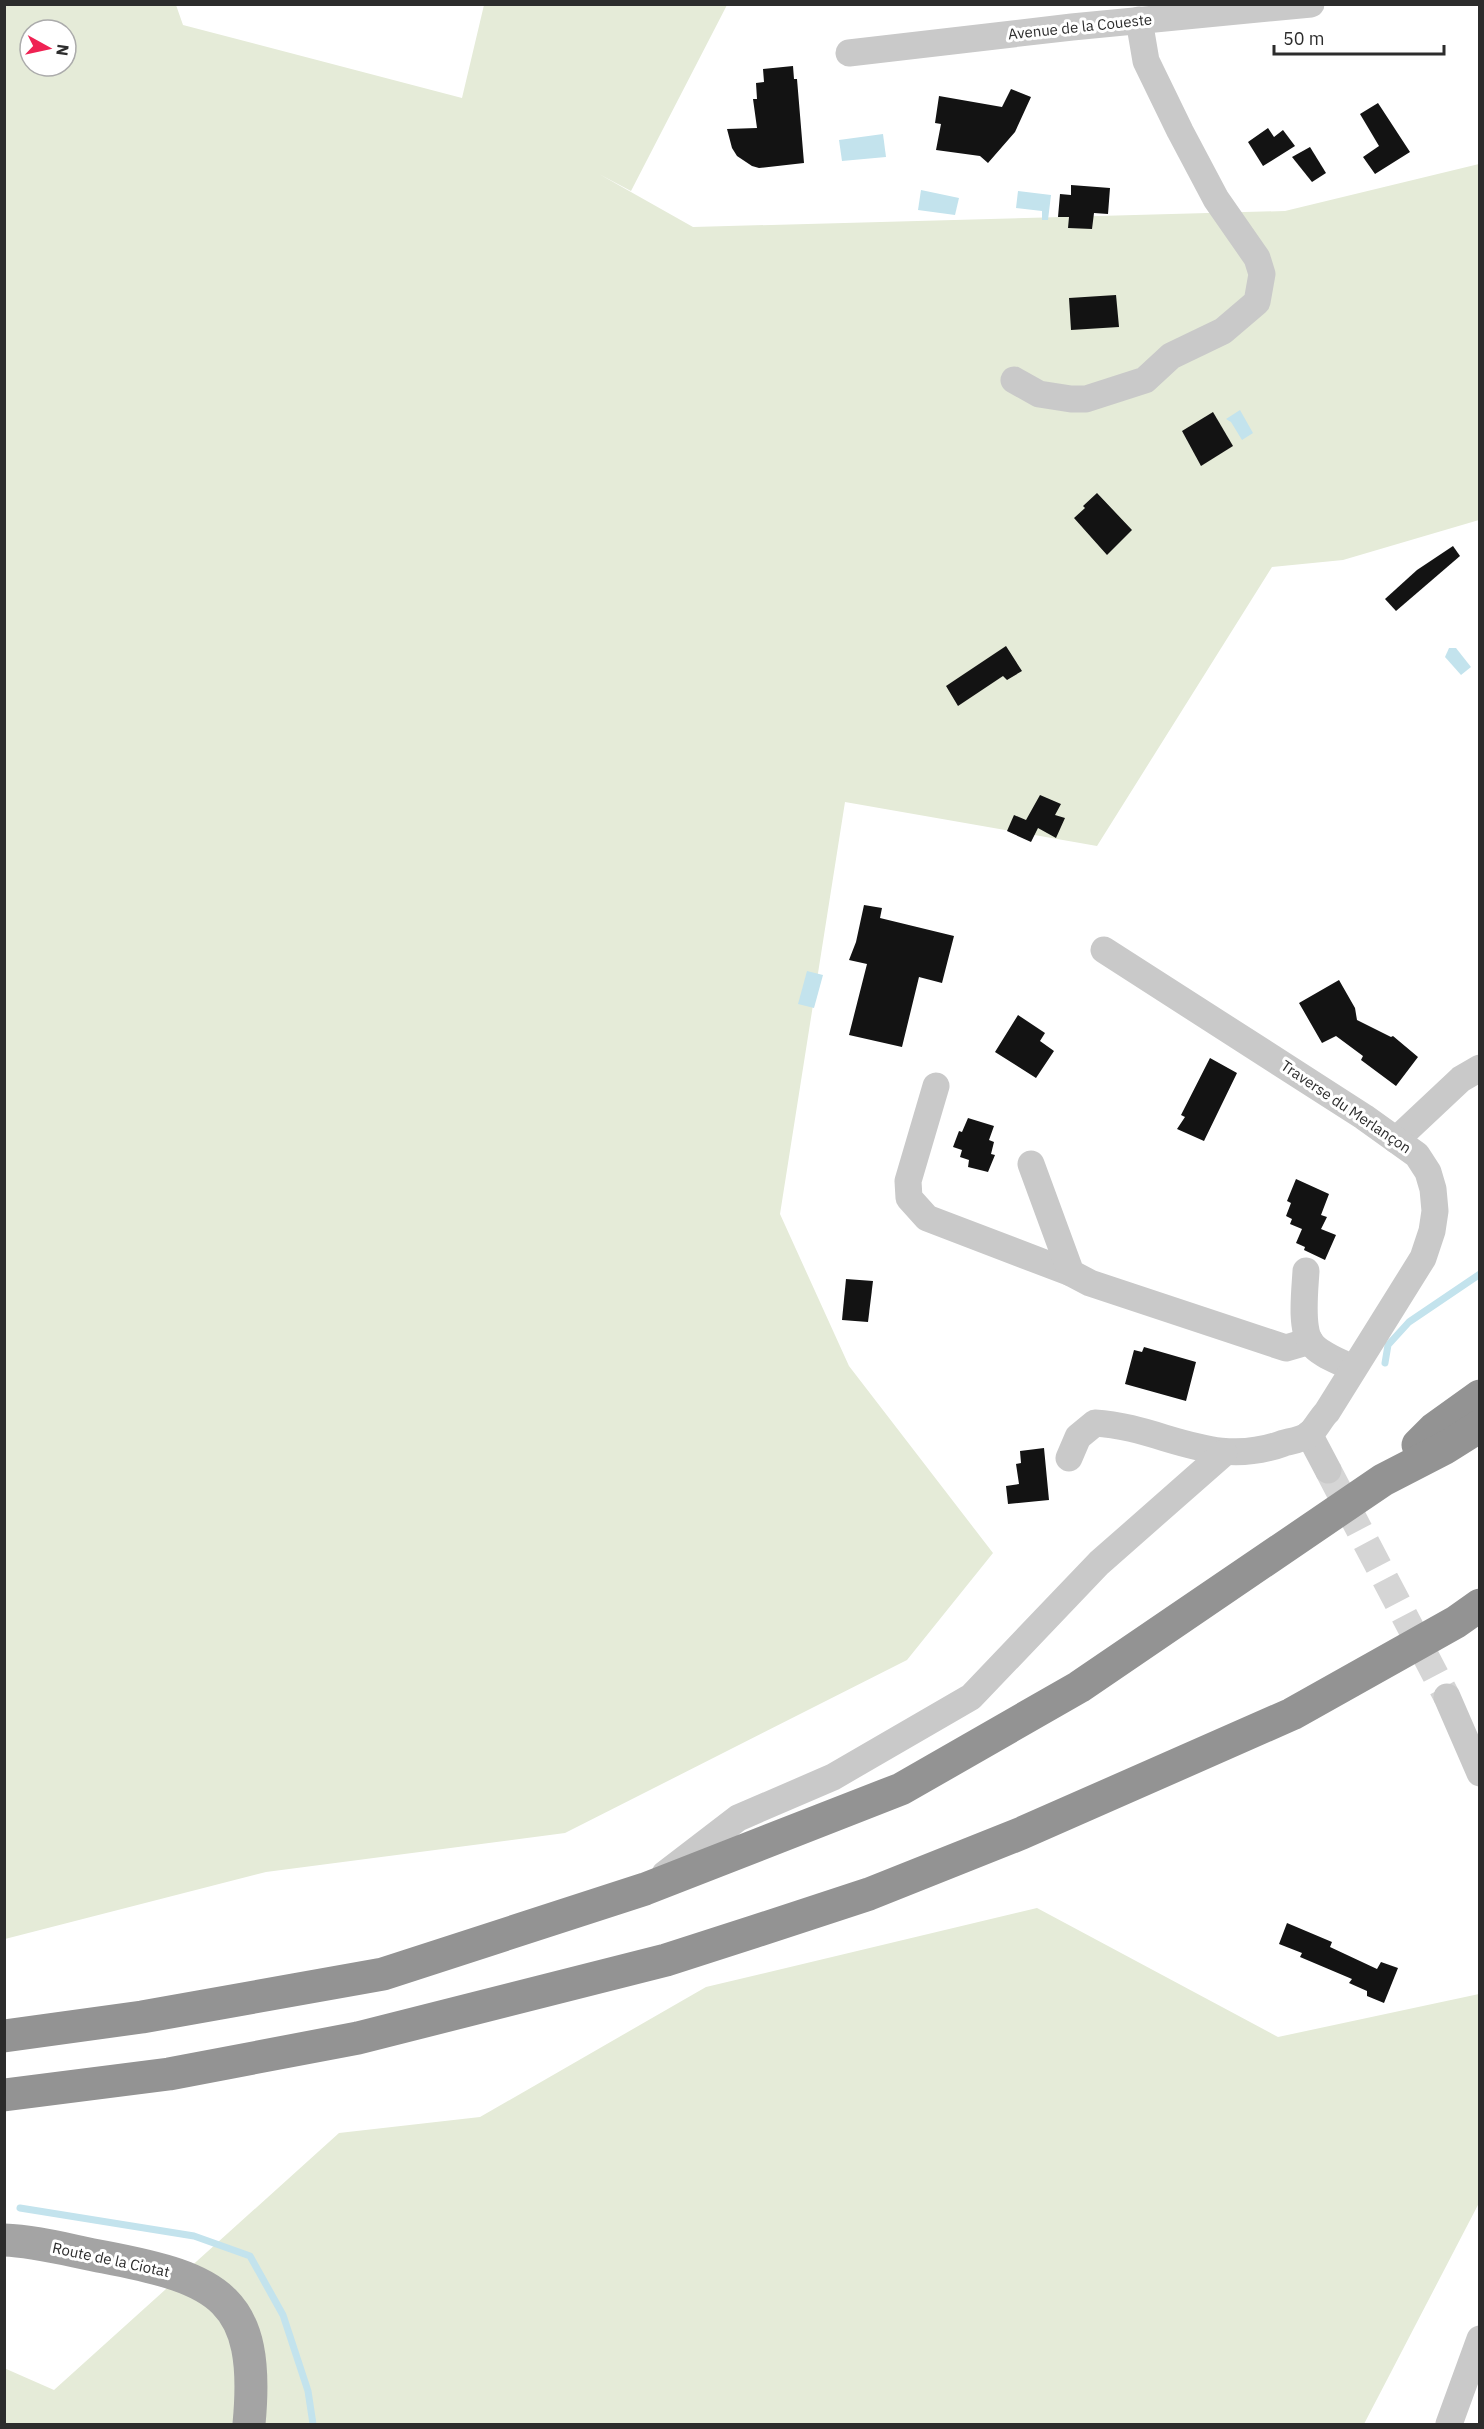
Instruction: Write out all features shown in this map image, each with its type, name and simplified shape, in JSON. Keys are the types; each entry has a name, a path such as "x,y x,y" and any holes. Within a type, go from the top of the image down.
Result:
{"highway":[{"path":"1383,1480 1434,1429 1479,1396"},
{"path":"4,2036 142,2017 382,1974 645,1889 901,1789 1079,1687 1383,1480 1445,1448 1479,1426"},
{"path":"4,2095 169,2074 358,2038 666,1960 869,1894 1022,1833 1292,1714 1472,1614"}],"main road":[{"name":"Route de la Ciotat","path":"4,2240 153,2266 187,2277 214,2292 235,2313 248,2343 253,2385 249,2424"}],"street":[{"name":"Avenue de la Coueste","path":"849,53 1139,20 1311,4"},
{"path":"1014,380 1040,394 1086,399 1145,380 1171,356 1223,331 1257,302 1262,274 1257,258 1216,199 1180,131 1146,61 1139,20"},
{"name":"Traverse du Merlançon","path":"1104,950 1396,1140 1417,1155 1428,1172 1433,1189 1435,1211 1432,1231 1423,1258 1352,1368 1327,1412 1309,1434"},
{"path":"1396,1140 1461,1079 1479,1068"},
{"path":"936,1086 908,1181 909,1198 927,1218 1071,1273 1090,1283 1286,1348 1310,1341"},
{"path":"1031,1164 1071,1273"},
{"path":"1306,1271 1305,1317 1310,1341 1321,1352 1352,1368"},
{"path":"1069,1458 1078,1437 1095,1423 1118,1424 1176,1443 1224,1453 1269,1449 1309,1434 1328,1470"},
{"path":"645,1889 738,1818 833,1777 971,1697 1099,1563 1224,1453"},
{"path":"1447,1698 1479,1773"},
{"path":"1449,2424 1479,2339"}],"green space":[{"path":"5,5 176,5 183,25 462,98 484,5 727,5 631,191 599,174 693,227 1285,211 1479,164 1479,520 1343,560 1272,567 1097,846 845,802 780,1214 849,1366 993,1553 907,1660 565,1833 266,1872 5,1939"},
{"path":"1037,1908 1278,2037 1479,1994 1479,2203 1364,2424 5,2424 4,2368 54,2390 339,2133 480,2117 706,1987"}],"water":[{"path":"883,134 886,157 842,161 839,140"},
{"path":"921,190 959,198 955,215 918,210"},
{"path":"1018,191 1051,195 1048,220 1042,220 1042,211 1016,208"},
{"path":"1240,410 1253,433 1242,440 1231,422 1226,419"},
{"path":"1449,648 1456,648 1471,667 1461,675 1445,657"},
{"path":"807,971 823,975 814,1008 798,1004"}],"building":[{"path":"793,66 794,79 797,79 804,163 759,168 752,166 737,156 732,148 727,129 757,128 753,99 757,99 756,83 764,82 763,69"},
{"path":"1011,89 1031,97 1015,132 988,163 980,156 936,150 941,124 935,123 939,96 1002,107"},
{"path":"1378,103 1410,152 1375,174 1363,157 1379,146 1360,114"},
{"path":"1268,128 1274,137 1283,130 1295,146 1263,166 1248,142"},
{"path":"1310,147 1326,173 1312,182 1292,157"},
{"path":"1071,185 1110,188 1108,214 1094,213 1092,229 1068,228 1069,217 1058,217 1060,194 1071,195"},
{"path":"1116,295 1119,327 1071,330 1069,298"},
{"path":"1213,412 1233,446 1201,466 1182,431"},
{"path":"1097,493 1132,530 1107,555 1074,518"},
{"path":"1453,546 1460,556 1396,611 1385,599 1417,570"},
{"path":"1006,646 1022,671 1007,680 1003,676 958,706 946,686"},
{"path":"1040,795 1061,804 1055,815 1065,818 1056,838 1038,828 1031,842 1007,831 1014,815 1026,820"},
{"path":"864,905 882,908 880,918 954,936 942,983 919,977 902,1047 849,1035 867,964 849,960 856,942"},
{"path":"1339,980 1355,1008 1357,1020 1393,1036 1418,1057 1396,1086 1361,1060 1363,1056 1336,1036 1322,1043 1299,1003"},
{"path":"1018,1015 1045,1033 1040,1041 1054,1051 1036,1078 995,1052"},
{"path":"1210,1058 1237,1073 1204,1141 1177,1129 1185,1117 1181,1115"},
{"path":"968,1118 994,1126 989,1140 994,1142 991,1154 995,1155 988,1172 968,1167 969,1160 960,1157 962,1150 953,1147 959,1131 962,1132"},
{"path":"1296,1179 1329,1194 1321,1215 1327,1217 1321,1229 1336,1235 1325,1260 1304,1250 1305,1247 1296,1243 1302,1229 1290,1224 1292,1219 1286,1216 1291,1203 1287,1201"},
{"path":"846,1279 873,1281 868,1322 842,1320"},
{"path":"1144,1347 1196,1362 1186,1401 1125,1384 1134,1350 1142,1352"},
{"path":"1044,1448 1049,1500 1008,1504 1006,1486 1019,1484 1016,1464 1021,1463 1020,1451"},
{"path":"1287,1923 1332,1942 1330,1947 1377,1969 1381,1962 1398,1968 1384,2003 1367,1996 1367,1991 1349,1983 1352,1979 1300,1957 1302,1953 1279,1944"}],"waterway":[{"path":"1385,1363 1388,1345 1409,1322 1480,1274"},
{"path":"20,2208 194,2236 250,2256 283,2315 308,2391 313,2424"}],"tunnel":[{"path":"1328,1470 1447,1697"}]}
